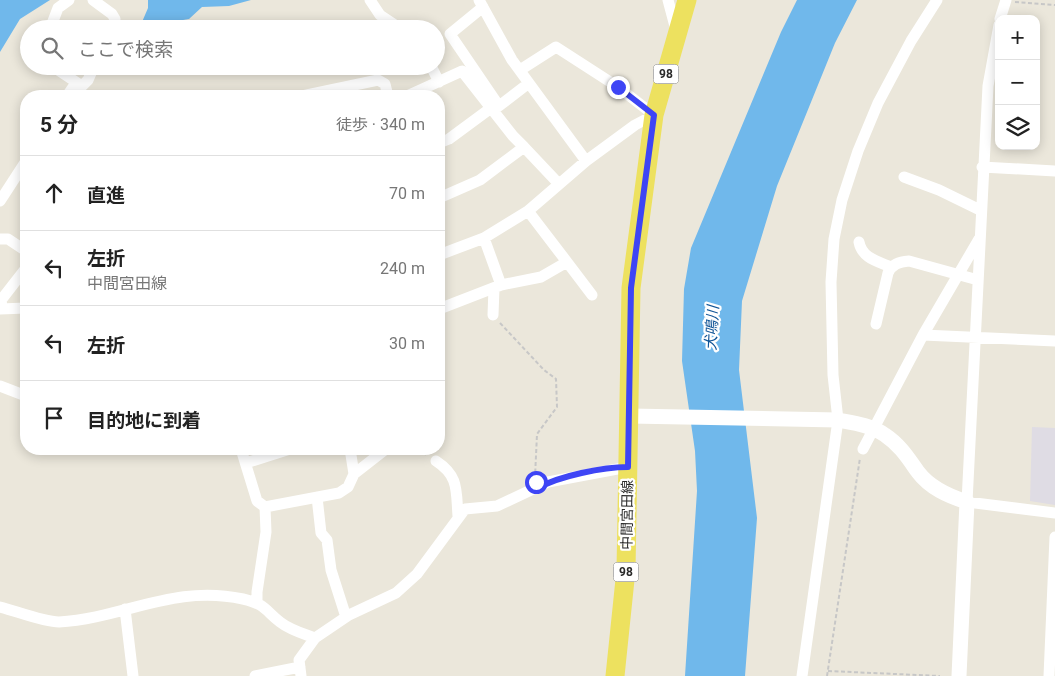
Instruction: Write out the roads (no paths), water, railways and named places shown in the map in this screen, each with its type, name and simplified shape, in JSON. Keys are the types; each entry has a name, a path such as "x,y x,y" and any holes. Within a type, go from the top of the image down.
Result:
{"main road":[{"name":"中間宮田線","path":"615,676 626,570 628,467 637,417 631,288 654,115 687,0"}],"street":[{"path":"53,20 58,8 69,0"},
{"path":"93,0 112,14 115,20"},
{"path":"370,0 380,15 388,20"},
{"path":"668,0 677,34"},
{"path":"802,676 832,420 831,282 834,240 842,200 858,151 878,103 937,0"},
{"path":"1001,15 1006,1"},
{"path":"529,82 499,106 450,34 481,4 520,70 529,82 586,161"},
{"path":"445,253 484,238 528,211 558,183 586,161 635,125 654,115 618,87 556,47 520,70"},
{"path":"959,676 976,338 982,167 988,86 995,47"},
{"path":"421,90 462,71 524,147 558,183"},
{"path":"65,75 82,86 90,75"},
{"path":"436,75 439,82"},
{"path":"330,90 378,80 385,84 386,90"},
{"path":"72,90 76,83"},
{"path":"445,141 491,108"},
{"path":"445,195 480,180 524,147"},
{"path":"982,167 1055,170"},
{"path":"0,201 20,170"},
{"path":"904,177 938,190 980,210"},
{"path":"528,211 592,295"},
{"path":"863,449 923,335 980,237"},
{"path":"484,238 498,286 493,315"},
{"path":"0,239 8,239 20,247"},
{"path":"859,242 860,249 866,256 891,267"},
{"path":"876,324 891,267 900,262 909,261 978,280"},
{"path":"445,307 498,286 541,278 567,262"},
{"path":"20,276 2,299 0,309 20,308"},
{"path":"923,335 1055,341"},
{"path":"0,386 20,394"},
{"path":"637,417 832,420 857,423 885,435 898,445 919,473 942,493 967,502 1055,513"},
{"path":"243,455 257,501 265,506 338,494 348,487 354,474 378,455"},
{"path":"246,463 271,455"},
{"path":"351,455 354,474"},
{"path":"436,461 446,467 455,479 458,516"},
{"path":"256,676 300,672 300,660 315,638 346,617 396,593 417,574 438,548 464,509 497,506 548,482 628,467"},
{"path":"317,497 321,533 327,540 331,570 346,617"},
{"path":"257,603 266,532 265,506"},
{"path":"1049,676 1055,537"},
{"path":"0,607 56,622 83,619 187,595 242,599 264,605 281,623 315,638"},
{"path":"125,609 133,676"}],"water":[{"path":"0,0 50,0 20,19 0,52"},
{"path":"148,0 251,0 229,6 202,7 189,19 183,20 143,20 148,8"},
{"name":"犬鳴川","path":"797,0 857,0 835,43 777,186 742,301 739,370 757,518 745,676 685,676 697,491 695,451 682,361 684,289 691,248 781,32"}]}
